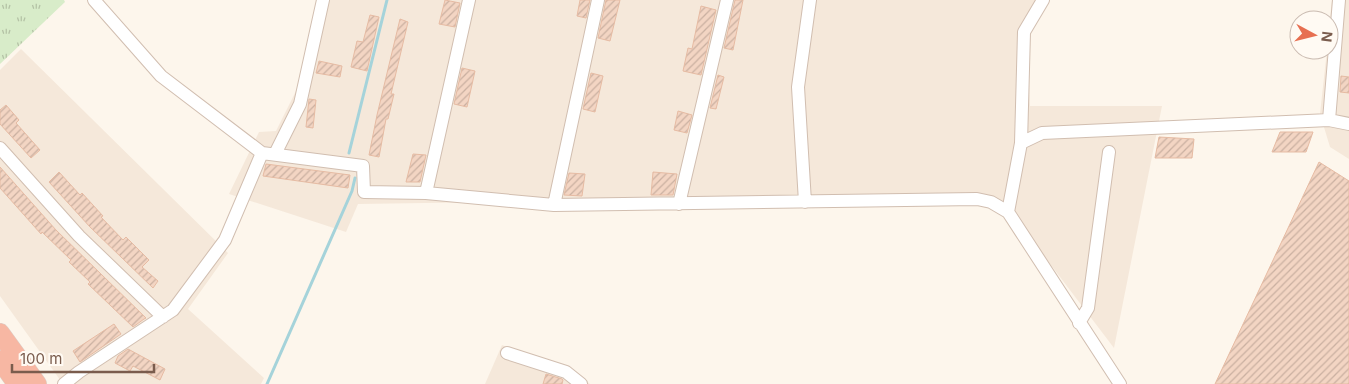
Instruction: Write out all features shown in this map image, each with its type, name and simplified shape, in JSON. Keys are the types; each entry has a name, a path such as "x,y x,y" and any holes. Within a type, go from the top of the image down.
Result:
{"highway":[{"path":"0,333 37,384"},
{"path":"0,360 17,384"}],"street":[{"path":"94,0 162,76 262,153 362,166 364,192 426,193 554,205 977,199 991,202 1008,212 1120,384"},
{"path":"275,154 300,104 323,0"},
{"path":"426,193 469,0"},
{"path":"554,205 598,0"},
{"path":"679,204 727,0"},
{"path":"805,202 798,87 810,0"},
{"path":"1008,212 1021,143 1024,32 1043,0"},
{"path":"1330,120 1339,0"},
{"path":"1021,143 1042,133 1330,120 1349,124"},
{"path":"0,148 79,236 163,317"},
{"path":"1079,323 1088,308 1109,152"},
{"path":"64,384 79,372 173,310 225,240 262,153"},
{"path":"507,353 566,372 581,384"}],"shaded area":[{"path":"320,0 1049,0 1027,34 1030,106 1162,106 1114,348 1003,202 979,195 358,204 346,232 229,194 259,132 276,131 309,65"},
{"path":"1332,0 1349,0 1349,159 1330,147 1320,114 1326,60 1339,60 1339,10 1331,10"},
{"path":"21,49 228,253 188,309 264,378 261,384 63,384 0,296 0,70"},
{"path":"502,345 575,372 590,384 485,384"}],"green space":[{"path":"0,0 64,0 65,2 0,64"}],"building":[{"path":"445,0 460,3 455,27 439,24"},
{"path":"580,0 590,0 586,18 577,16"},
{"path":"606,0 620,0 610,41 598,38"},
{"path":"735,0 743,0 733,50 724,48"},
{"path":"701,6 716,10 701,75 683,71 688,48 692,49"},
{"path":"370,15 379,17 367,71 351,67 357,41 363,42"},
{"path":"400,19 408,22 379,157 369,155"},
{"path":"319,61 342,66 340,77 316,73"},
{"path":"462,68 475,71 467,107 454,104"},
{"path":"591,73 603,76 595,112 583,109"},
{"path":"718,75 724,77 716,109 710,108"},
{"path":"1341,76 1349,77 1349,93 1340,92"},
{"path":"309,99 316,100 313,128 306,127"},
{"path":"6,105 19,120 16,123 40,150 31,158 0,124 0,110"},
{"path":"678,111 692,115 687,133 674,130"},
{"path":"1280,132 1313,132 1306,152 1272,152"},
{"path":"1159,137 1194,139 1192,158 1155,158"},
{"path":"413,154 426,155 420,182 406,182"},
{"path":"1319,162 1349,181 1349,384 1215,384"},
{"path":"266,164 350,175 348,188 263,176"},
{"path":"0,167 56,230 146,318 133,327 88,284 90,282 69,262 71,260 42,232 41,234 0,188"},
{"path":"59,172 80,195 82,193 123,240 126,237 149,260 142,267 158,281 153,288 90,227 49,182"},
{"path":"653,172 677,174 673,195 651,195"},
{"path":"569,173 585,174 582,196 564,195"},
{"path":"114,324 121,334 80,362 73,351"},
{"path":"128,349 165,369 160,380 133,366 130,371 115,363 118,356"},
{"path":"546,374 562,379 562,384 543,384"}],"waterway":[{"path":"349,153 387,0"},
{"path":"267,384 352,191 355,178"}]}
